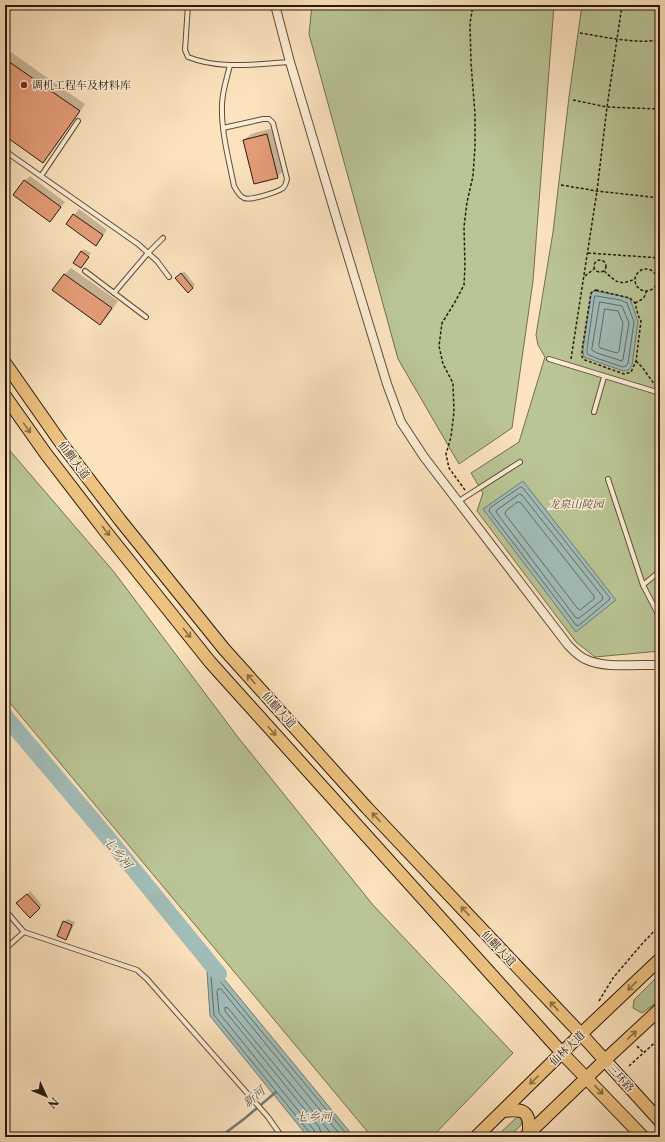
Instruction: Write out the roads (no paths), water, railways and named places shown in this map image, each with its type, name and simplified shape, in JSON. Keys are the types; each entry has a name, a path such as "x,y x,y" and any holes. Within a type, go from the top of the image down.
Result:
{"main road":[{"name":"仙麒大道","path":"5,363 65,449 224,649 367,808 581,1034"},
{"name":"仙麒大道","path":"5,396 69,484 210,662 562,1053"},
{"name":"仙林大道","path":"476,1137 660,959"},
{"path":"527,1135 605,1060 660,1010"},
{"name":"三环路","path":"581,1034 660,1121"},
{"path":"562,1053 644,1137"},
{"path":"503,1111 518,1110 526,1113 530,1121 527,1135"}],"street":[{"path":"275,5 290,62 338,223 385,377 401,422 424,456 568,645 578,655 586,660 596,663 660,665"}],"lane":[{"path":"188,5 185,50 188,57 206,62 230,65 290,62"},
{"path":"223,128 269,119 273,123 287,179 286,185 282,189 255,198 242,198 237,193 234,186 223,128 222,103 230,65"},
{"path":"41,176 78,120"},
{"path":"5,151 138,244 157,261 169,277"},
{"path":"114,293 148,253 163,238"},
{"path":"85,271 146,317"},
{"path":"549,360 660,392"},
{"path":"594,412 604,376"},
{"path":"459,501 520,462"},
{"path":"608,479 643,585 660,618"},
{"path":"643,585 660,571"},
{"path":"5,910 24,932 137,970 147,979 268,1117 282,1137"},
{"path":"5,948 24,932"}],"water":[{"path":"595,291 630,299 638,322 632,365 629,370 623,371 584,357 583,350 591,295 592,292"},
{"path":"523,481 616,600 576,632 483,509"},
{"name":"七乡河","path":"206,957 354,1137 308,1137 210,1016"}],"waterway":[{"name":"七乡河","path":"5,716 104,833 219,974"},
{"name":"新河","path":"220,1137 276,1092"}],"place":[{"name":"调机工程车及材料库","path":"24,85"}],"park label":[{"name":"龙泉山陵园","path":"576,504"}]}
